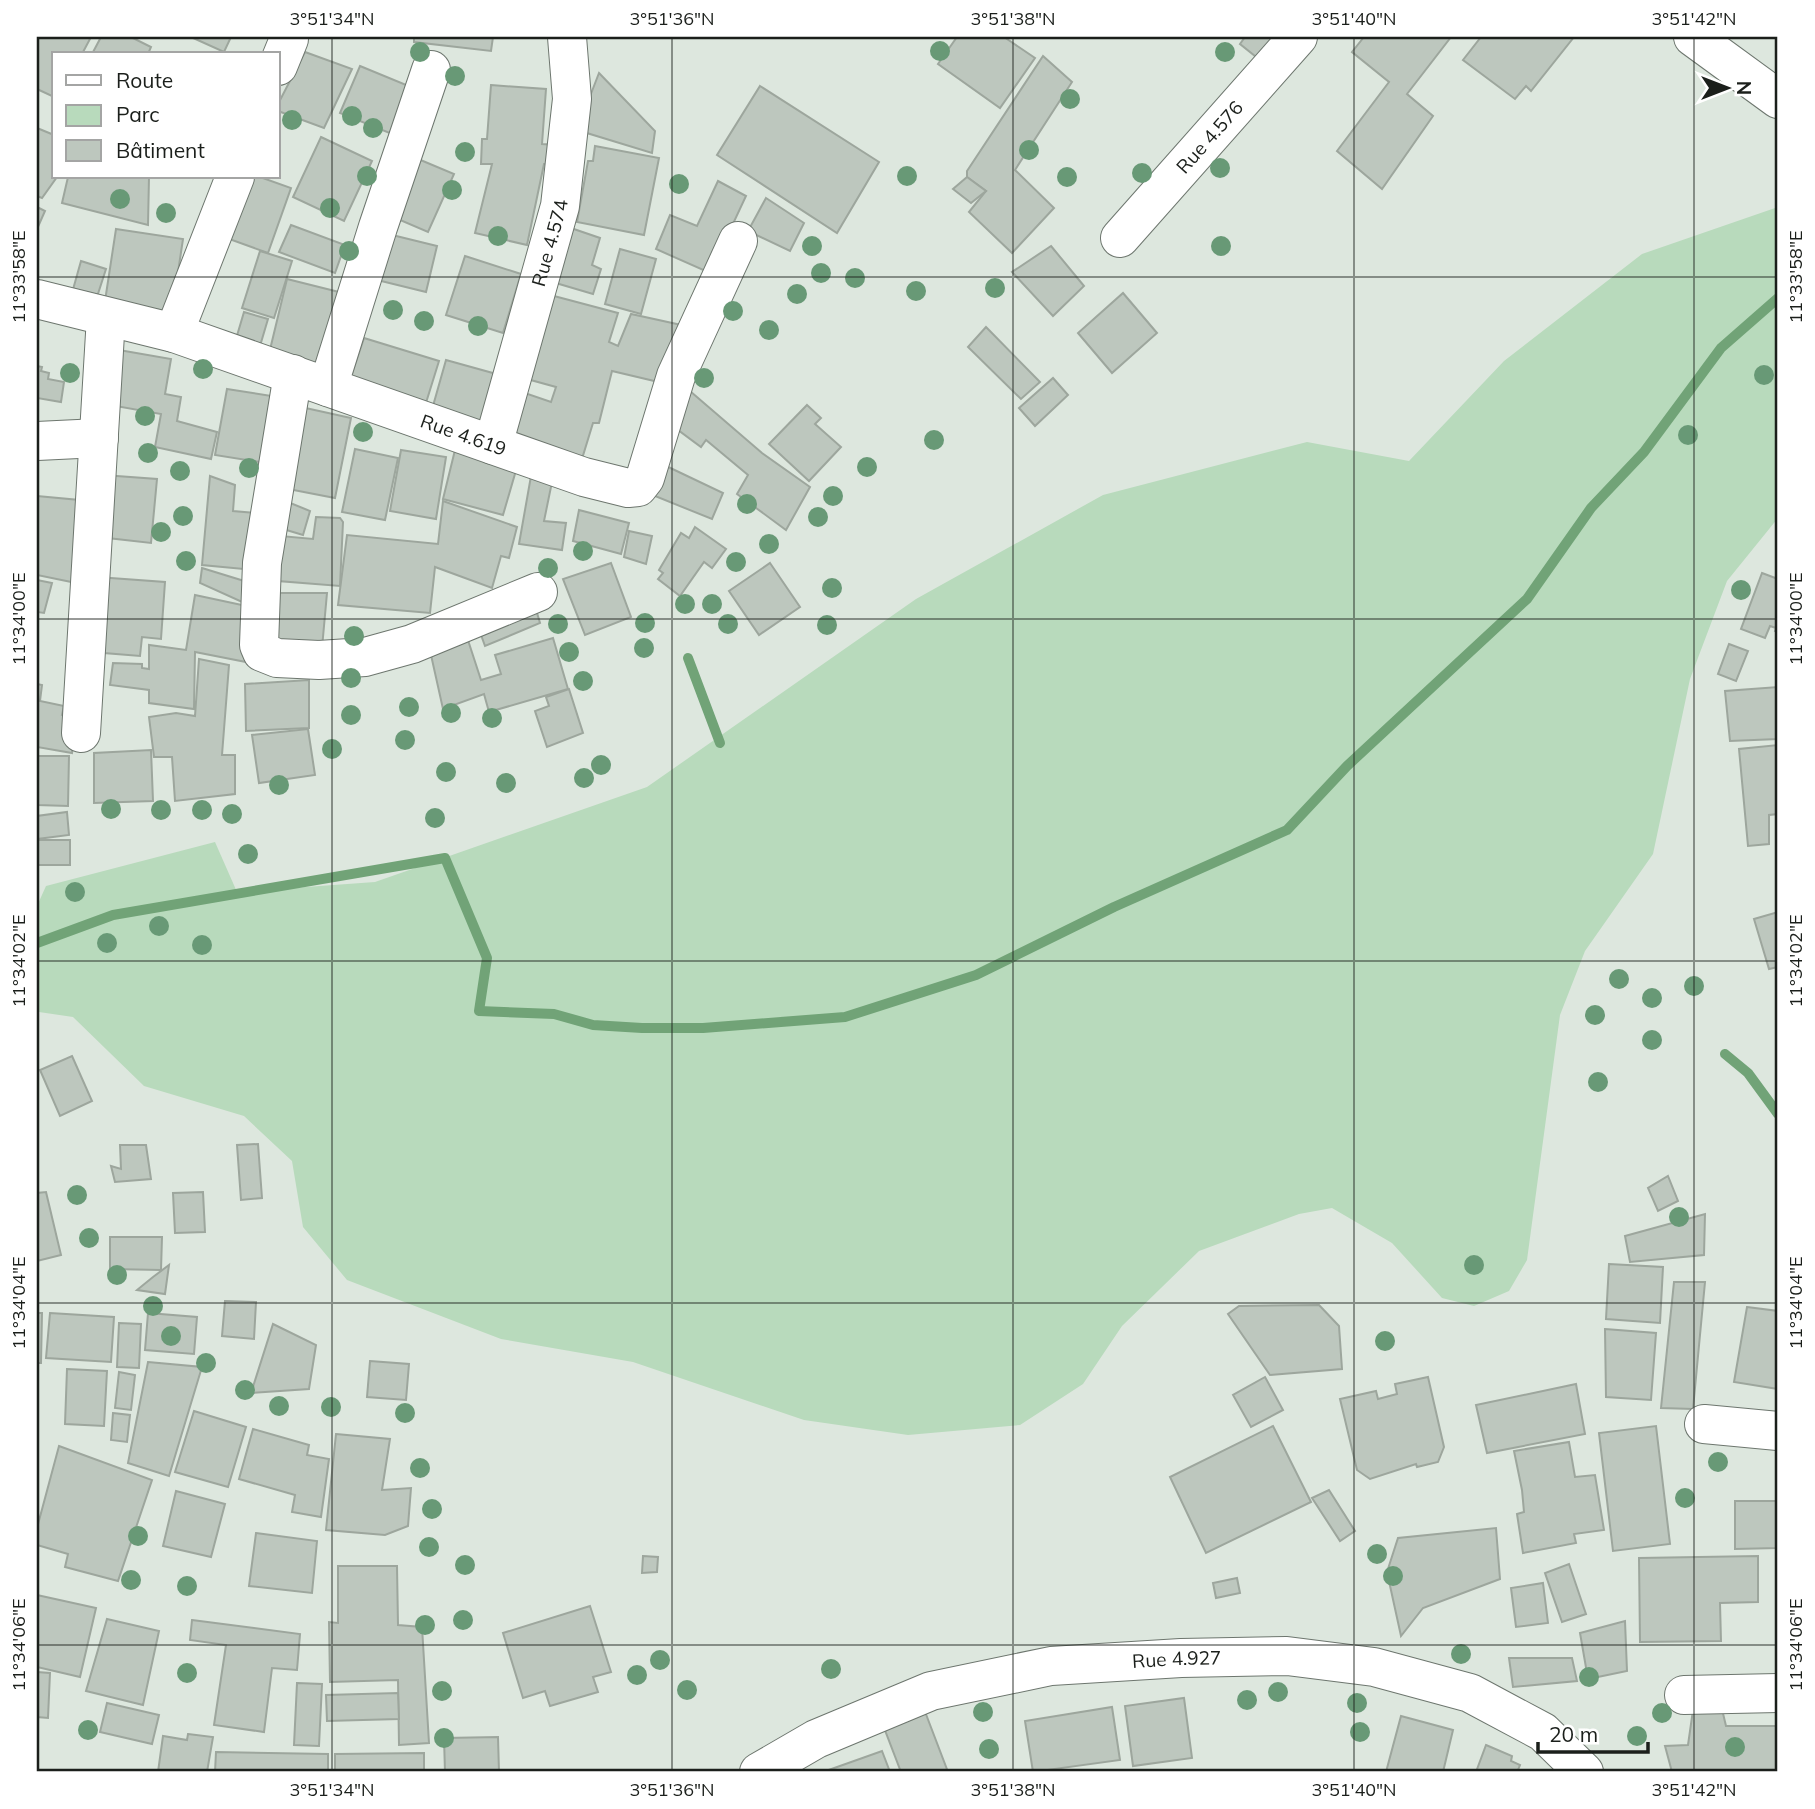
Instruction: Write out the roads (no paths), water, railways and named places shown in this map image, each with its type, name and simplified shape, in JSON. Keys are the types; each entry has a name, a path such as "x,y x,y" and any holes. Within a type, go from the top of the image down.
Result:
{"street":[{"name":"Rue 4.574","path":"493,445 560,206 572,99 567,37"},
{"name":"Rue 4.576","path":"1120,238 1298,37"},
{"path":"1693,37 1778,99"},
{"path":"328,387 378,227 432,70"},
{"path":"174,333 235,178"},
{"name":"Rue 4.619","path":"37,299 174,333 583,477 628,488 638,486 645,478 676,376 738,241"},
{"path":"81,733 106,317"},
{"path":"293,374 262,563 259,645 262,652 277,658 319,660 365,657 412,644 538,592"},
{"path":"37,441 99,438"},
{"path":"1704,1424 1778,1431"},
{"name":"Rue 4.927","path":"759,1772 817,1739 931,1691 1051,1666 1181,1658 1287,1656 1374,1667 1470,1693 1543,1732 1584,1772"},
{"path":"1684,1695 1778,1693"}],"waterway":[{"path":"37,943 113,915 445,858 487,958 479,1011 554,1014 593,1025 703,1028 845,1017 976,975 1114,907 1287,830 1347,766 1527,599 1591,508 1644,452 1721,348 1778,298"},
{"path":"688,658 720,743"},
{"path":"1725,1054 1748,1073 1778,1114"}]}
